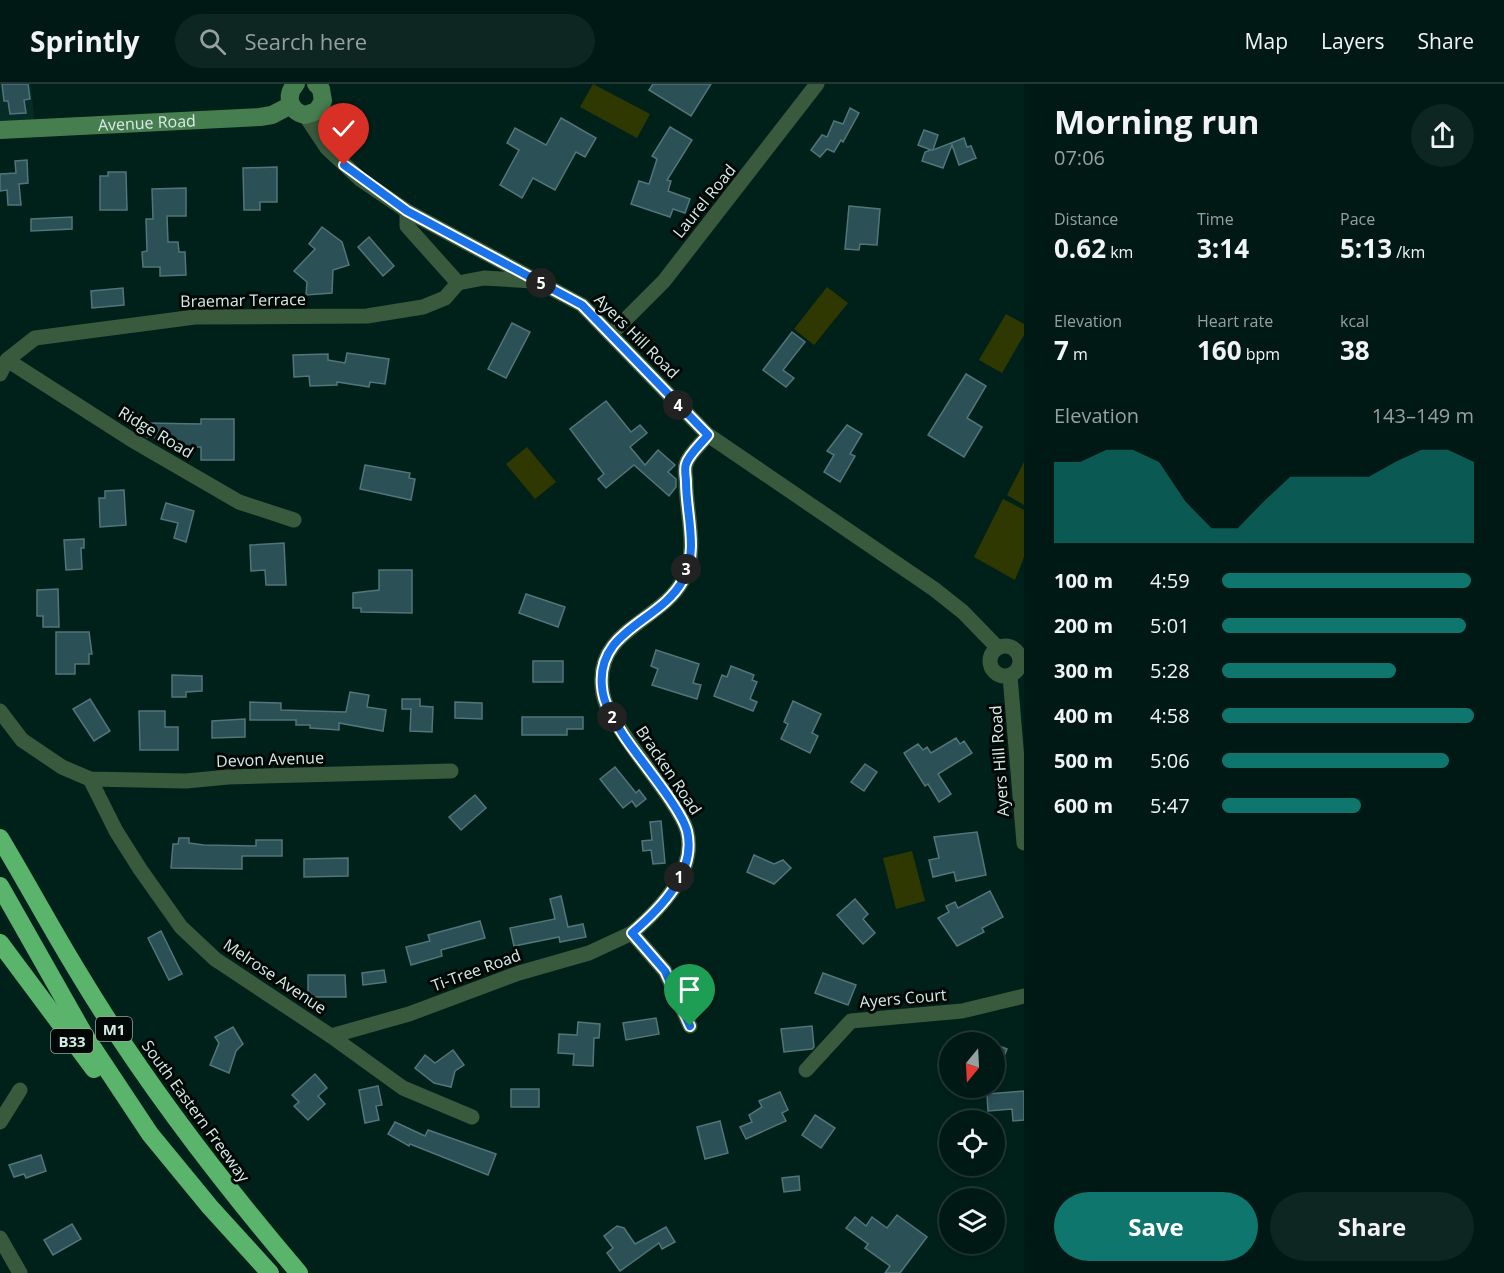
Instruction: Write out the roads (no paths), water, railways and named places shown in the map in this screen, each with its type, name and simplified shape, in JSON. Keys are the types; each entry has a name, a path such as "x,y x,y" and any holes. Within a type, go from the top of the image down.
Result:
{"highway":[{"path":"0,827 24,879"},
{"name":"South Eastern Freeway","path":"0,838 78,973 142,1071 230,1192 299,1273"},
{"name":"M1","path":"0,886 85,1036 150,1134 210,1207 270,1273"},
{"name":"B33","path":"0,943 86,1059 150,1134"}],"street":[{"name":"Laurel Road","path":"611,334 664,281 817,84"},
{"name":"Ayers Hill Road","path":"307,93 344,165 407,211 582,305 708,435 934,589 963,612 998,648"},
{"name":"Avenue Road","path":"0,130 260,117 272,115 307,93"},
{"path":"407,211 407,226 458,283 484,278 539,282"},
{"name":"Braemar Terrace","path":"0,374 7,360 35,338 195,317 367,316 423,307 445,298 458,283"},
{"name":"Ridge Road","path":"7,360 132,440 239,502 294,520"},
{"name":"Bracken Road","path":"632,933 658,910 676,884 689,855 687,829 667,796 612,718 602,687 606,657 634,624 658,609 683,580 692,549 686,505 685,465 708,435"},
{"path":"998,648 1013,648 1022,662 1010,676 996,674 990,665 991,655 998,648"},
{"name":"Ayers Hill Road","path":"1010,676 1024,843"},
{"path":"0,711 22,740 62,767 90,779"},
{"name":"Devon Avenue","path":"90,779 186,781 228,777 451,771"},
{"name":"Melrose Avenue","path":"90,779 116,831 181,927 215,959 331,1036 403,1088 472,1117"},
{"path":"632,933 665,971 690,1026"},
{"name":"Ti-Tree Road","path":"331,1036 409,1014 519,973 589,953 632,933"},
{"name":"Ayers Court","path":"806,1070 851,1021 962,1011 1024,996"},
{"path":"0,1122 20,1090"},
{"path":"0,1238 21,1273"}]}
